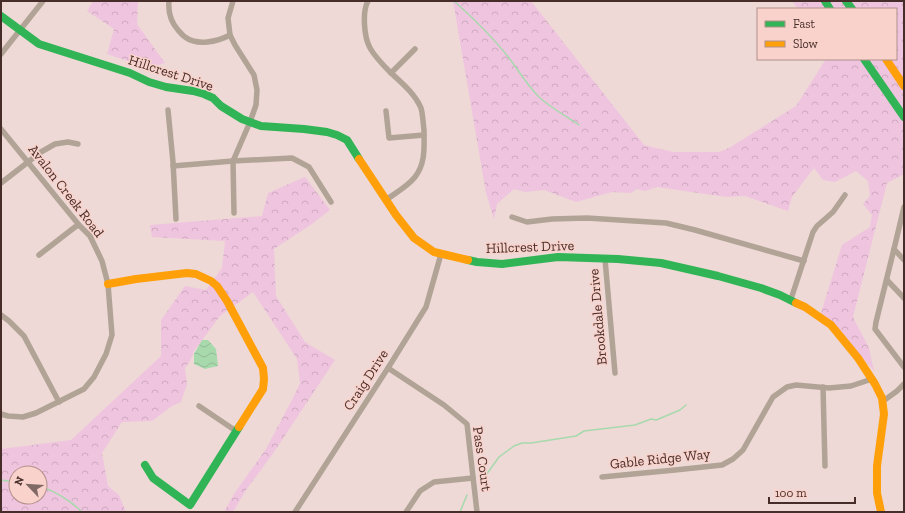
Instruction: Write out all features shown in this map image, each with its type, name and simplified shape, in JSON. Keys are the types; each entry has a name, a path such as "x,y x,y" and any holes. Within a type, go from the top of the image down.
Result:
{"street":[{"path":"1,54 43,1"},
{"path":"169,1 168,8 172,24 185,37 198,42 214,41 230,35"},
{"path":"233,1 228,18 230,35 254,74 257,90 256,105 233,161 234,213"},
{"path":"368,1 366,5 365,20 366,37 370,48 384,66 414,96 421,109 423,119 425,144 423,162 415,177 386,200"},
{"name":"Hillcrest Drive","path":"1,16 39,44 130,73 149,82 166,87 204,94 213,98 221,106 242,119 261,126 327,132 347,140 396,215 414,238 434,252 477,262 502,264 558,257 618,259 661,263 718,276 791,299 805,307 831,326 858,358 872,379 882,398 884,414 877,466 877,493 881,512"},
{"path":"391,73 415,49"},
{"path":"865,60 904,117"},
{"path":"887,60 904,86"},
{"path":"168,110 176,219"},
{"path":"386,112 388,138 424,135"},
{"name":"Avalon Creek Road","path":"1,129 79,225 90,236 102,261 108,284 112,335 106,354 94,377 84,389 60,402 23,417 1,414"},
{"path":"1,183 41,152 55,144 68,142 78,144"},
{"path":"173,166 292,158 309,167 331,202"},
{"path":"791,299 813,232 817,226 833,212 845,195"},
{"path":"904,207 903,218 886,280 875,329 904,367"},
{"path":"512,218 527,222 552,219 587,218 666,223 804,260"},
{"path":"39,255 79,225"},
{"path":"894,250 904,260"},
{"name":"Craig Drive","path":"295,512 426,307 441,254"},
{"name":"Brookdale Drive","path":"605,259 615,374"},
{"path":"108,284 187,273 196,274 211,281 217,286 231,307 263,368 265,376 263,389 190,505 153,478 145,465"},
{"path":"886,280 904,298"},
{"path":"1,315 24,336 60,402"},
{"name":"Pass Court","path":"388,368 444,405 467,424 477,512"},
{"name":"Gable Ridge Way","path":"602,477 722,465 743,450 773,397 787,387 796,385 824,388 851,386 872,379"},
{"path":"882,398 886,399 904,384"},
{"path":"824,388 825,466"},
{"path":"199,406 236,431"},
{"path":"406,512 420,491 434,482 473,478"}],"green space":[{"path":"93,1 138,1 137,24 165,63 148,68 107,54 114,29 87,11"},
{"path":"453,1 531,1 644,145 673,152 719,152 729,148 796,106 825,60 897,60 897,8 797,8 792,1 904,1 904,174 887,183 853,317 869,348 874,371 828,320 820,316 842,245 870,227 872,215 863,204 870,196 868,181 856,171 835,182 823,180 814,168 792,197 788,211 745,196 726,197 657,187 645,191 637,189 631,193 612,192 576,202 544,190 525,192 514,189 497,204 494,219 486,193"},
{"path":"305,177 330,210 312,224 274,249 276,296 305,342 335,360 272,455 246,490 233,512 224,512 234,494 266,449 300,383 297,359 253,292 220,316 194,351 185,368 187,384 181,402 172,406 152,421 122,422 102,453 108,486 119,495 126,512 1,512 1,449 71,440 161,356 161,320 185,286 206,290 222,268 225,241 152,237 150,225 262,216 268,193"}],"water":[{"path":"202,340 208,340 216,349 218,366 205,369 194,364 194,354"}],"waterway":[{"path":"454,1 476,21 496,43 539,97 579,125"},
{"path":"481,482 499,457 514,446 522,443 576,436 584,431 635,425 651,419 656,420 680,410 686,405"},
{"path":"1,480 8,481"},
{"path":"48,489 73,504 82,512"},
{"path":"460,512 467,495"}],"traffic: fast":[{"path":"825,1 829,8"},
{"path":"846,1 851,8"},
{"path":"1,16 39,44 130,73 149,82 166,87 204,94 213,98 221,106 242,119 261,126 304,129 337,135 347,140 359,159"},
{"path":"865,60 904,117"},
{"path":"468,260 502,264 558,257 618,259 661,263 718,276 761,288 796,303"},
{"path":"145,465 153,478 190,505 239,427"}],"traffic: slow":[{"path":"887,60 904,86"},
{"path":"359,159 396,215 414,238 434,252 468,260"},
{"path":"108,284 187,273 196,274 211,281 217,286 227,301 263,368 263,389 239,427"},
{"path":"796,303 805,307 831,325 858,358 875,384 882,398 884,414 877,466 877,493 881,512"}]}
